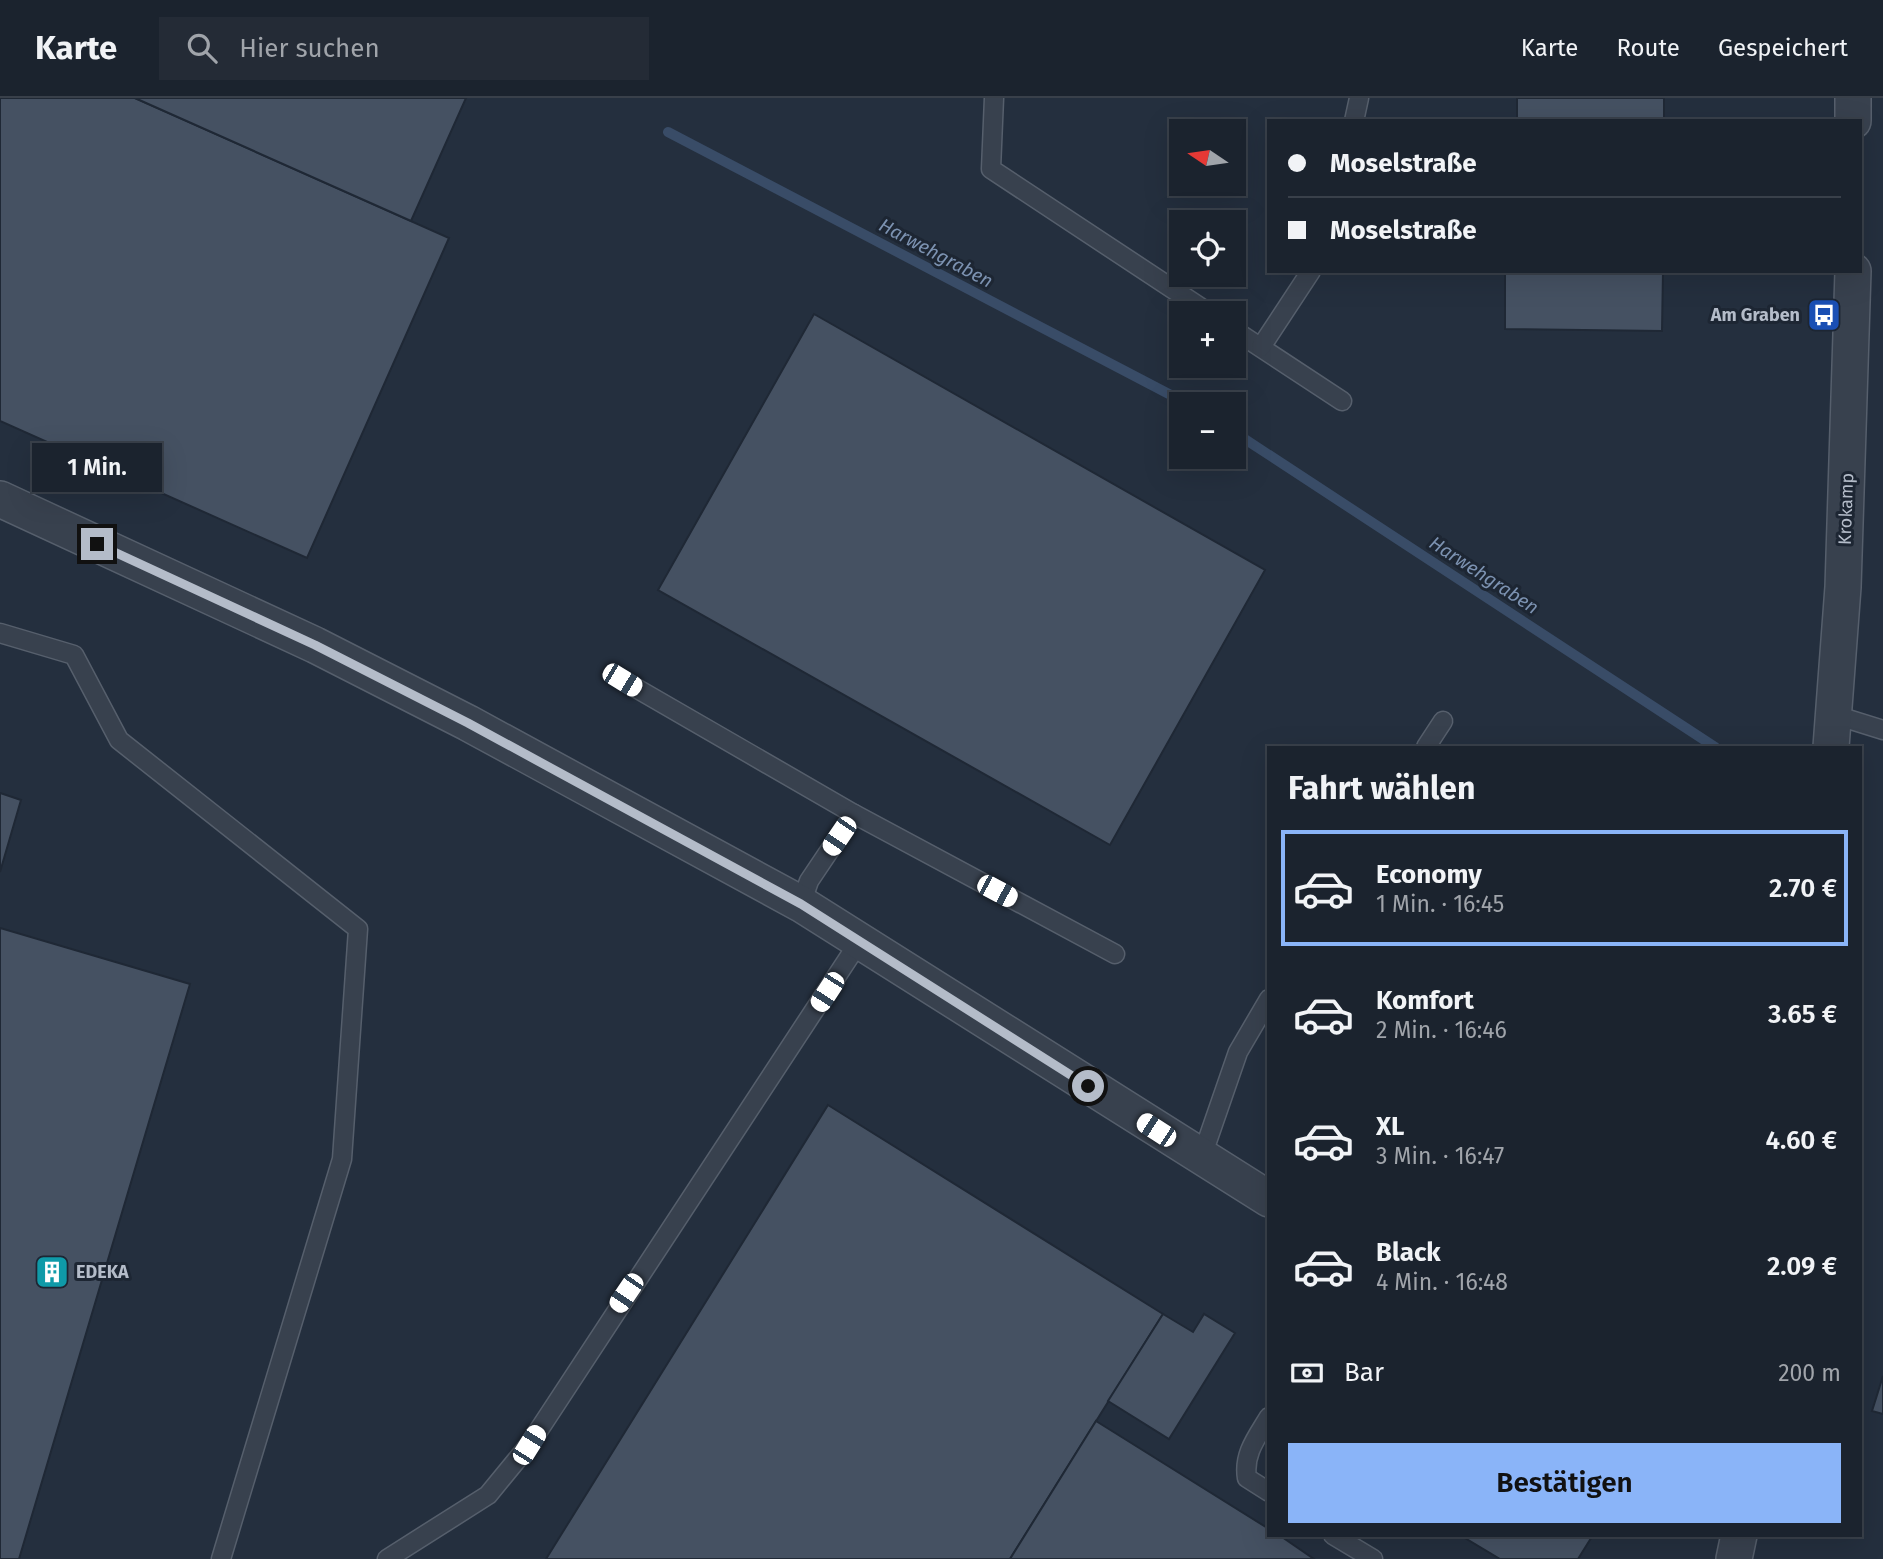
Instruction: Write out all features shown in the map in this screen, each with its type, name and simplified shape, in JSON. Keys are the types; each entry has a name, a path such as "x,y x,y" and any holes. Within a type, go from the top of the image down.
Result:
{"street":[{"path":"1853,98 1853,119"},
{"name":"Krokamp","path":"1833,731 1843,587 1853,273"},
{"path":"0,499 315,645 468,723 801,904 861,939 1201,1159 1267,1198"},
{"path":"1734,1559 1739,1537"}],"lane":[{"path":"994,98 991,169 1191,301"},
{"path":"1354,119 1359,98"},
{"path":"1261,347 1310,273"},
{"path":"1246,338 1342,401"},
{"path":"0,633 74,655 119,740 358,929 342,1159 221,1559"},
{"path":"622,680 855,814 1115,954"},
{"path":"1427,746 1443,721"},
{"path":"1833,731 1883,730"},
{"path":"801,904 809,881 855,814"},
{"path":"387,1559 488,1495 529,1445 861,939"},
{"path":"1201,1159 1238,1052 1267,1002"},
{"path":"1267,1420 1249,1451 1245,1464 1247,1478 1267,1491"},
{"path":"1336,1537 1373,1559"}],"building":[{"path":"0,98 135,98 449,238 307,558 0,421"},
{"path":"135,98 466,98 411,221"},
{"path":"1517,98 1664,98 1664,119 1517,119"},
{"path":"1505,273 1663,273 1662,331 1505,329"},
{"path":"814,314 1265,570 1110,845 658,590"},
{"path":"0,793 21,800 0,872"},
{"name":"EDEKA","path":"0,928 190,984 19,1559 0,1559"},
{"path":"828,1105 1163,1314 1010,1559 546,1559"},
{"path":"1163,1314 1193,1332 1204,1314 1235,1333 1169,1439 1108,1401"},
{"path":"1883,1376 1883,1414 1872,1411"},
{"path":"1096,1421 1267,1528 1267,1537 1282,1537 1314,1559 1010,1559"},
{"path":"1463,1537 1592,1537 1578,1559 1500,1559"}],"waterway":[{"name":"Harwehgraben","path":"668,132 1169,394"},
{"name":"Harwehgraben","path":"1246,440 1713,746"}],"place":[{"name":"Am Graben","path":"1824,315"},
{"name":"EDEKA","path":"52,1272"}],"route":[{"path":"97,544 315,645 468,723 801,904 861,939 1088,1086"}]}
